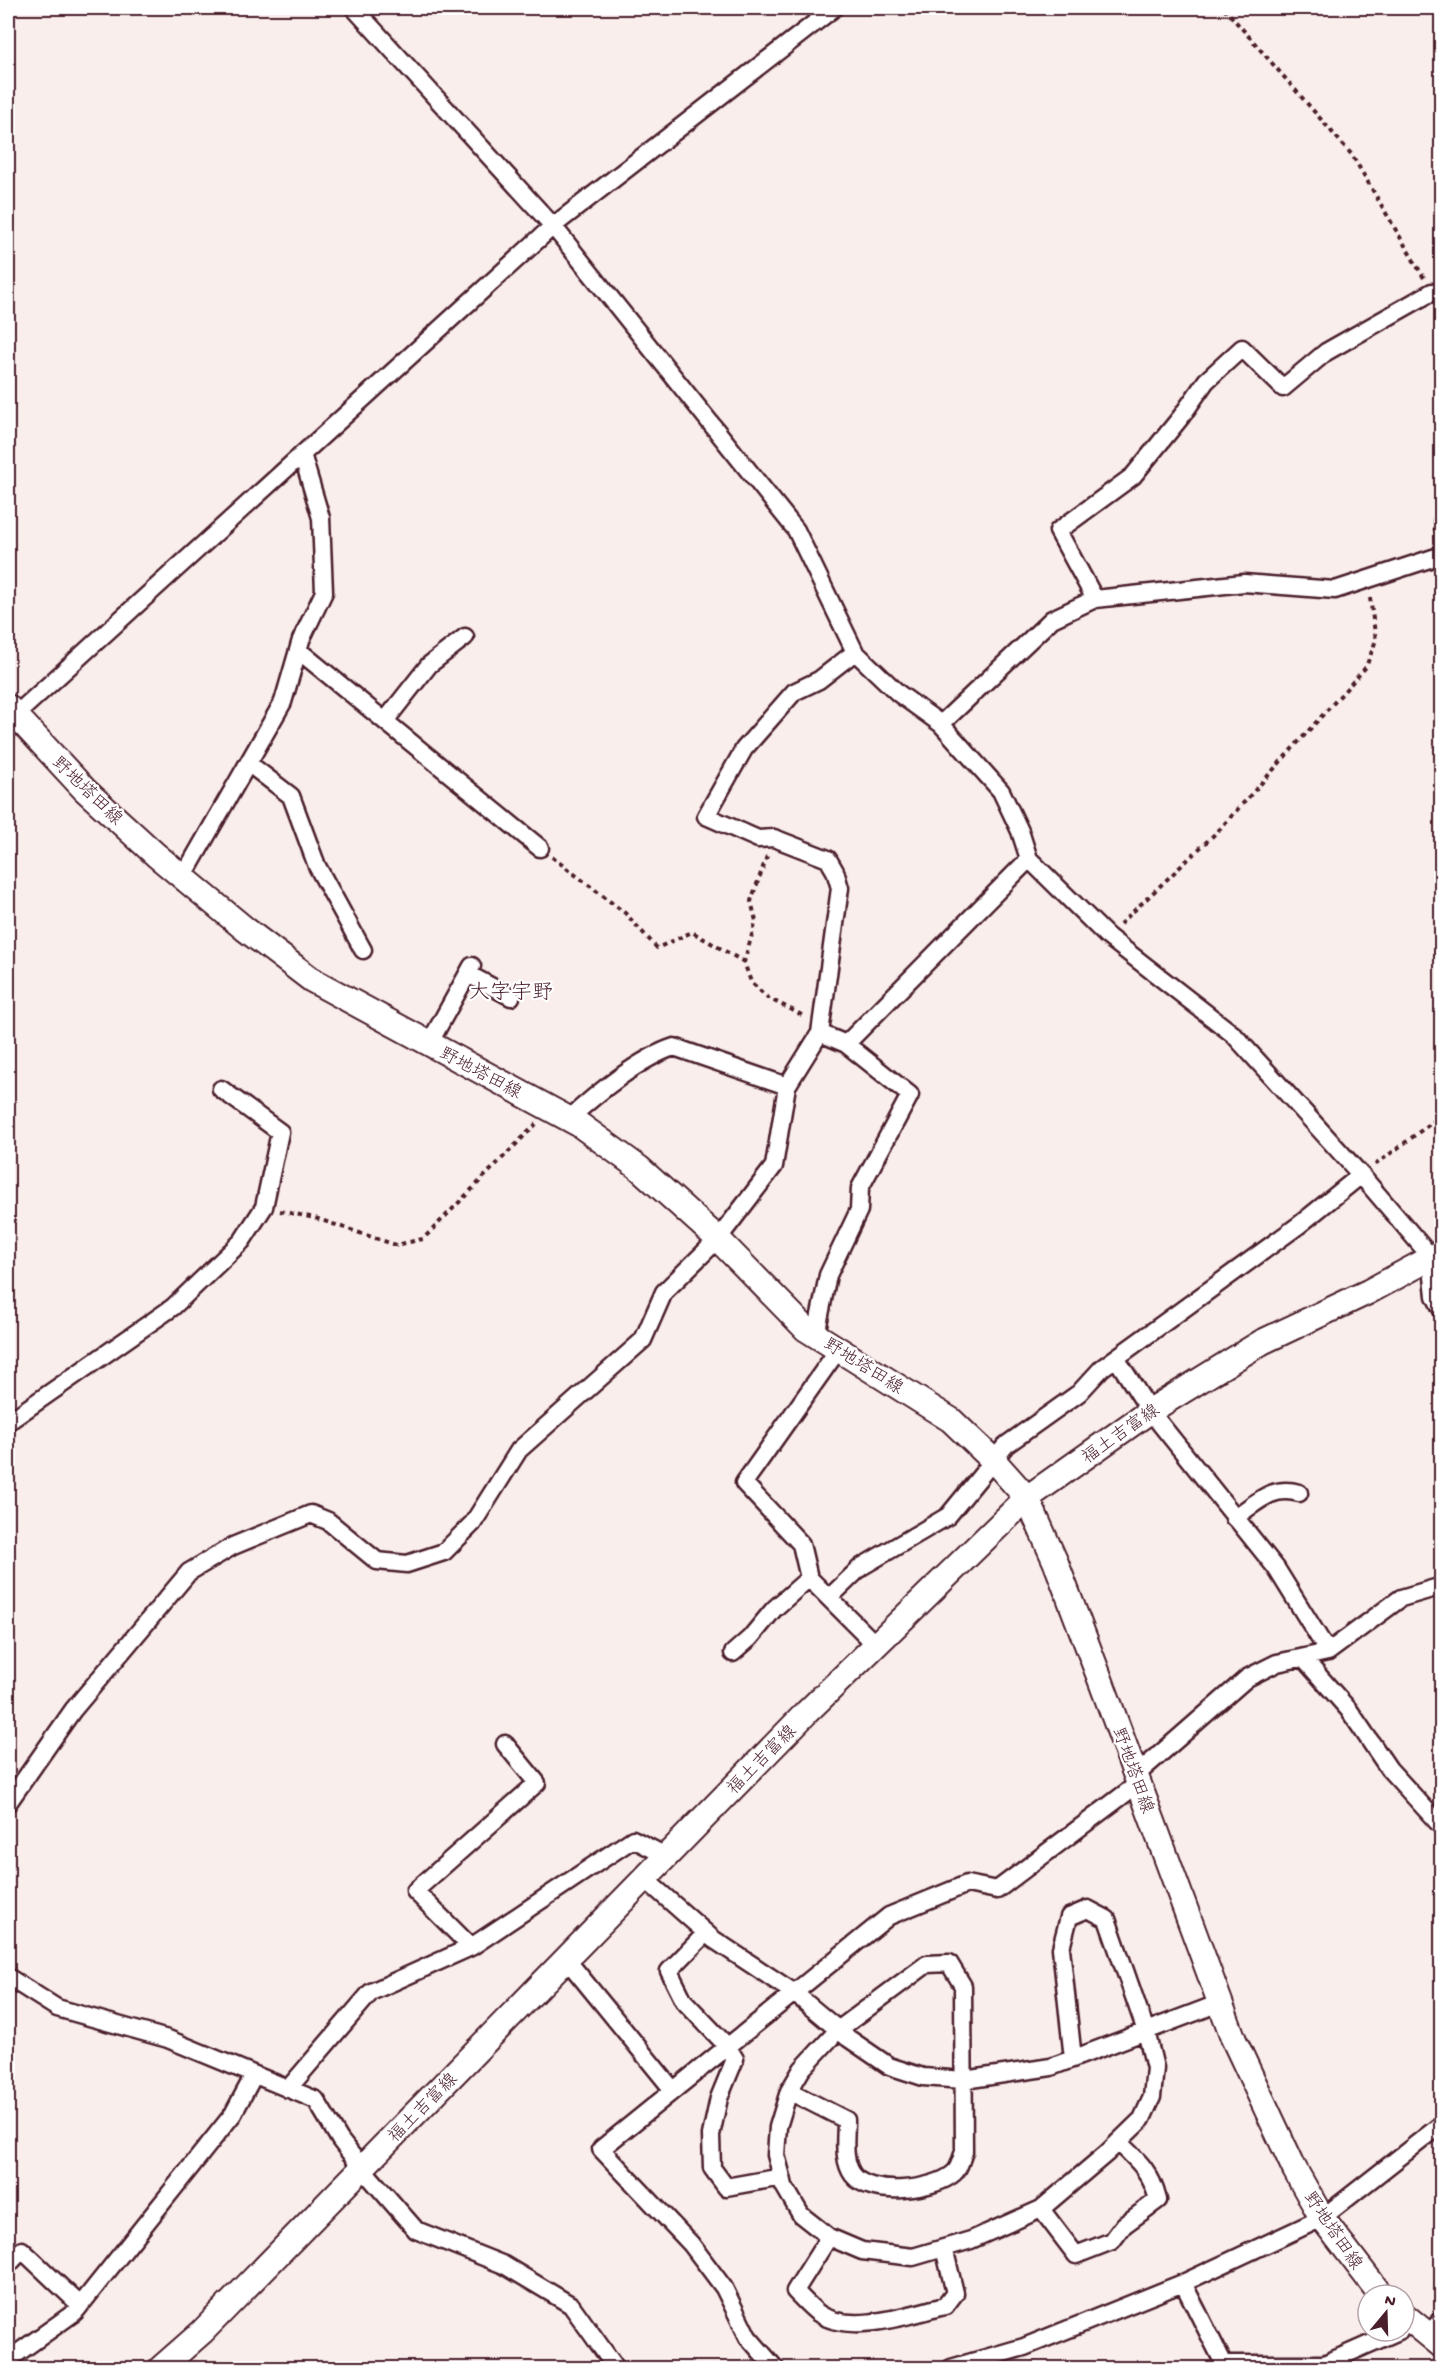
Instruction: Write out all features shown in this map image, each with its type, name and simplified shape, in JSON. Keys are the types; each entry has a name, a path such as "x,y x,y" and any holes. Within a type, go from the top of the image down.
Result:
{"main road":[{"name":"野地塔田線","path":"10,715 85,790 183,877 312,980 560,1114 639,1168 718,1239 806,1329 951,1420 994,1461 1027,1498 1056,1563 1234,2040 1295,2170 1322,2218 1372,2283"},
{"name":"福土吉富線","path":"161,2368 202,2332 807,1712 1027,1498 1150,1411 1262,1342 1368,1292 1436,1254"}],"street":[{"path":"354,8 553,226 796,530 855,652 898,693 940,724 1001,791 1020,831 1029,859 1107,936 1234,1035 1436,1254 1435,1296 1442,1310"},
{"path":"10,715 553,226 834,8"},
{"path":"1095,599 1058,531 1133,476 1181,417 1206,381 1242,348 1283,388 1326,352 1432,292"},
{"path":"183,877 283,702 298,650 324,592 321,518 302,454"},
{"path":"940,724 1052,619 1095,599 1244,583 1335,590 1440,556"},
{"path":"385,721 429,665 465,637"},
{"path":"298,650 540,848"},
{"path":"8,1803 73,1710 189,1572 233,1546 311,1514 328,1521 377,1561 407,1564 444,1552 473,1523 519,1450 643,1341 664,1292 718,1239 774,1166 787,1086 821,1029 840,888 835,871 828,859 774,838 758,839 706,816 744,749 794,692 819,680 855,652"},
{"path":"248,763 291,796 317,866 363,950"},
{"path":"846,1044 1029,859"},
{"path":"429,1044 470,970 511,997"},
{"path":"816,1335 828,1275 859,1210 860,1188 910,1095 846,1044 821,1029"},
{"path":"560,1114 585,1104 655,1053 674,1047 787,1086"},
{"path":"8,1422 173,1307 242,1241 264,1208 280,1132 221,1089"},
{"path":"829,1598 861,1567 948,1516 1006,1445 1079,1393 1102,1368 1299,1225 1361,1175"},
{"path":"838,1350 744,1483 801,1544 809,1578 877,1646"},
{"path":"1116,1358 1150,1411 1276,1568 1328,1652"},
{"path":"1234,1518 1275,1491 1286,1490 1299,1493"},
{"path":"733,1653 750,1638 774,1609 809,1578"},
{"path":"775,2368 748,2337 724,2288 691,2244 601,2148 889,1916 967,1884 997,1890 1138,1779 1247,1678 1276,1663 1328,1652 1401,1598 1442,1586"},
{"path":"1303,1658 1349,1710 1389,1769 1442,1827"},
{"path":"471,1947 415,1891 537,1783 505,1744"},
{"path":"288,2089 371,1992 471,1947 554,1893 593,1863 633,1839 666,1856"},
{"path":"645,1879 706,1933 793,1992 838,2030 889,2066 923,2077 964,2080 1051,2067 1220,2003"},
{"path":"789,2091 846,2120 846,2160 854,2176 871,2186 897,2190 941,2182 957,2171 964,2152 963,1986 949,1963 927,1964 838,2030 802,2069 789,2091 778,2127 776,2155 784,2186 801,2215 829,2237 862,2251 913,2257 971,2240 1041,2208 1142,2119 1152,2097 1155,2068 1146,2031 1107,1919 1088,1909 1069,1917 1061,1948 1073,2059"},
{"path":"706,1933 669,1971 684,2001 727,2046 735,2059 719,2098 711,2135 712,2168 726,2187 782,2177"},
{"path":"567,1960 673,2090"},
{"path":"8,1977 57,2008 168,2039 316,2100 340,2140 416,2230 504,2265 572,2305 616,2368"},
{"path":"8,2360 75,2312 233,2114 254,2075"},
{"path":"951,2368 1023,2347 1183,2283 1322,2218 1442,2124"},
{"path":"1041,2208 1076,2255 1112,2241 1125,2225 1158,2200 1153,2181 1134,2156 1118,2142"},
{"path":"829,2237 795,2290 819,2314 841,2322 868,2323 945,2306 955,2293 944,2248"},
{"path":"8,2265 22,2250 80,2305"},
{"path":"1183,2283 1220,2366 1324,2364 1419,2328"}],"path":[{"path":"1224,8 1352,155 1432,292"},
{"path":"1440,556 1434,520 1442,503"},
{"path":"1107,936 1219,830 1366,667 1376,640 1367,579"},
{"path":"774,838 751,901 756,921 744,962 751,982 768,998 821,1029"},
{"path":"540,848 625,913 657,948 692,932 744,962"},
{"path":"264,1208 315,1218 396,1245 423,1239 560,1114"},
{"path":"1361,1175 1442,1115"}],"district":[{"name":"大字宇野","path":"511,991"}]}
